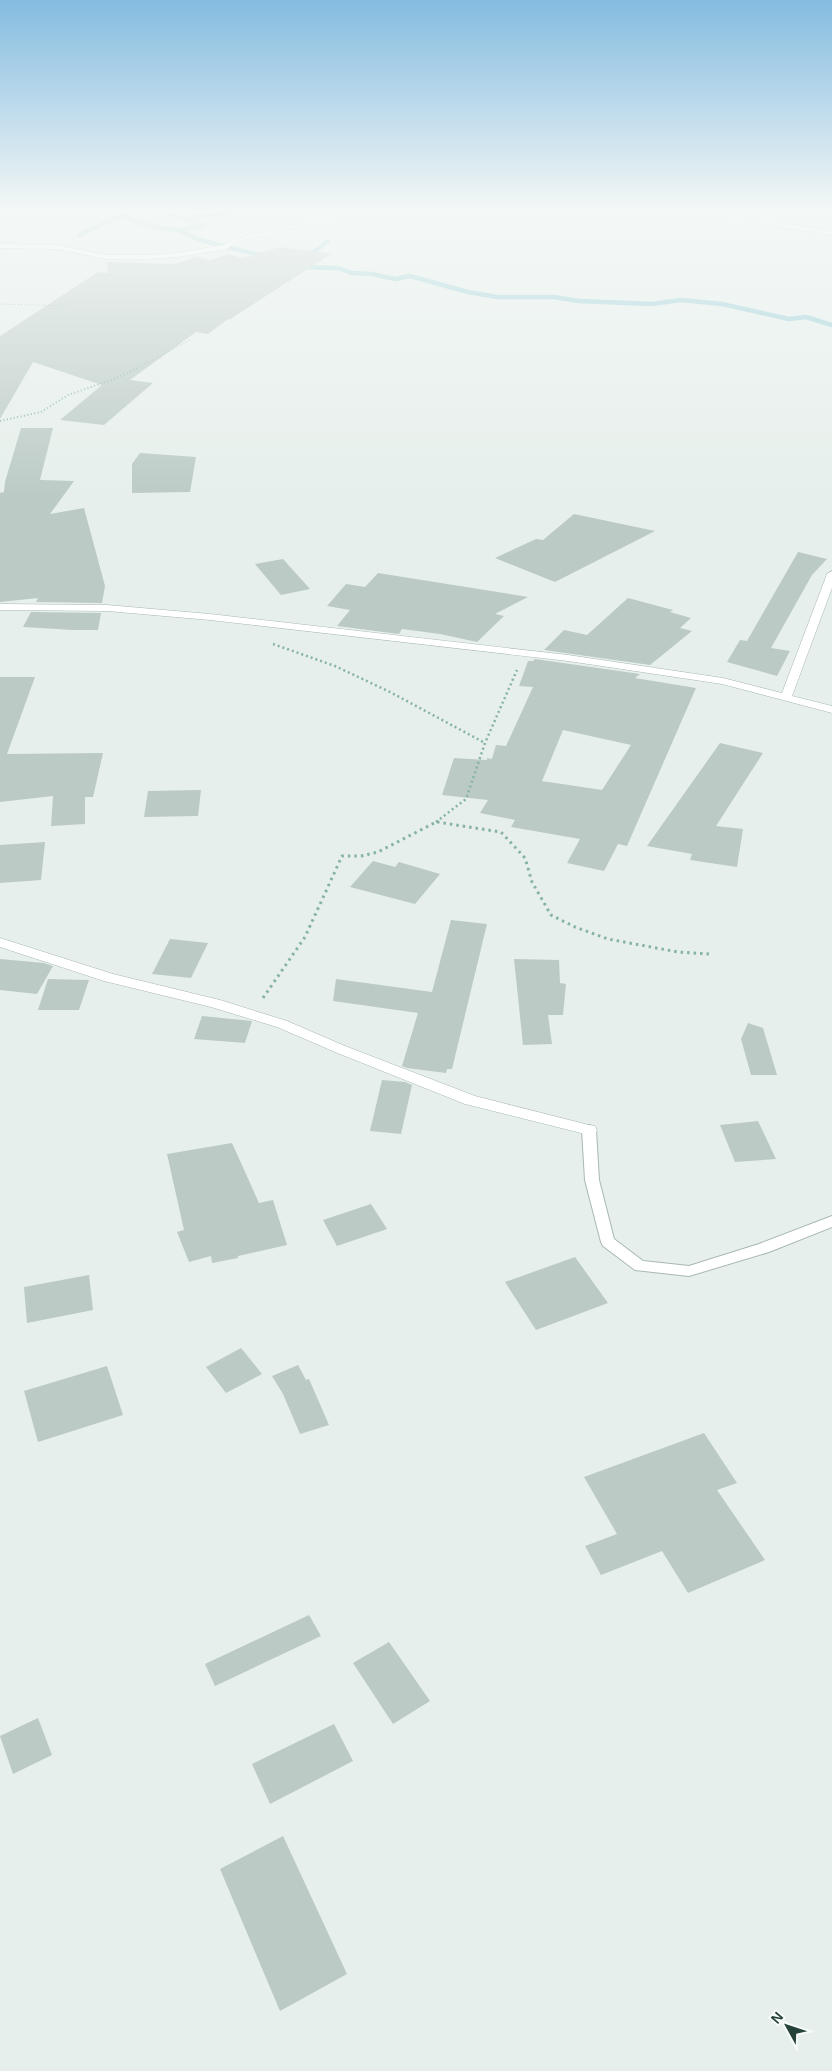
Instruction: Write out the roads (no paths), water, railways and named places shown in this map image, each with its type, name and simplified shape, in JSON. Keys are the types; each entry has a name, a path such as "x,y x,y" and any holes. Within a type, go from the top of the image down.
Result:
{"street":[{"path":"786,698 832,574"},
{"path":"0,608 45,606 107,608 210,617 524,653 723,681 832,710"},
{"path":"0,942 110,978 215,1003 251,1014 282,1024 340,1050 471,1100 589,1130"}],"lane":[{"path":"589,1130 592,1180 608,1242 640,1266 689,1271 764,1248 832,1221"}],"waterway":[{"path":"738,308 789,319 806,317 832,325"}]}
